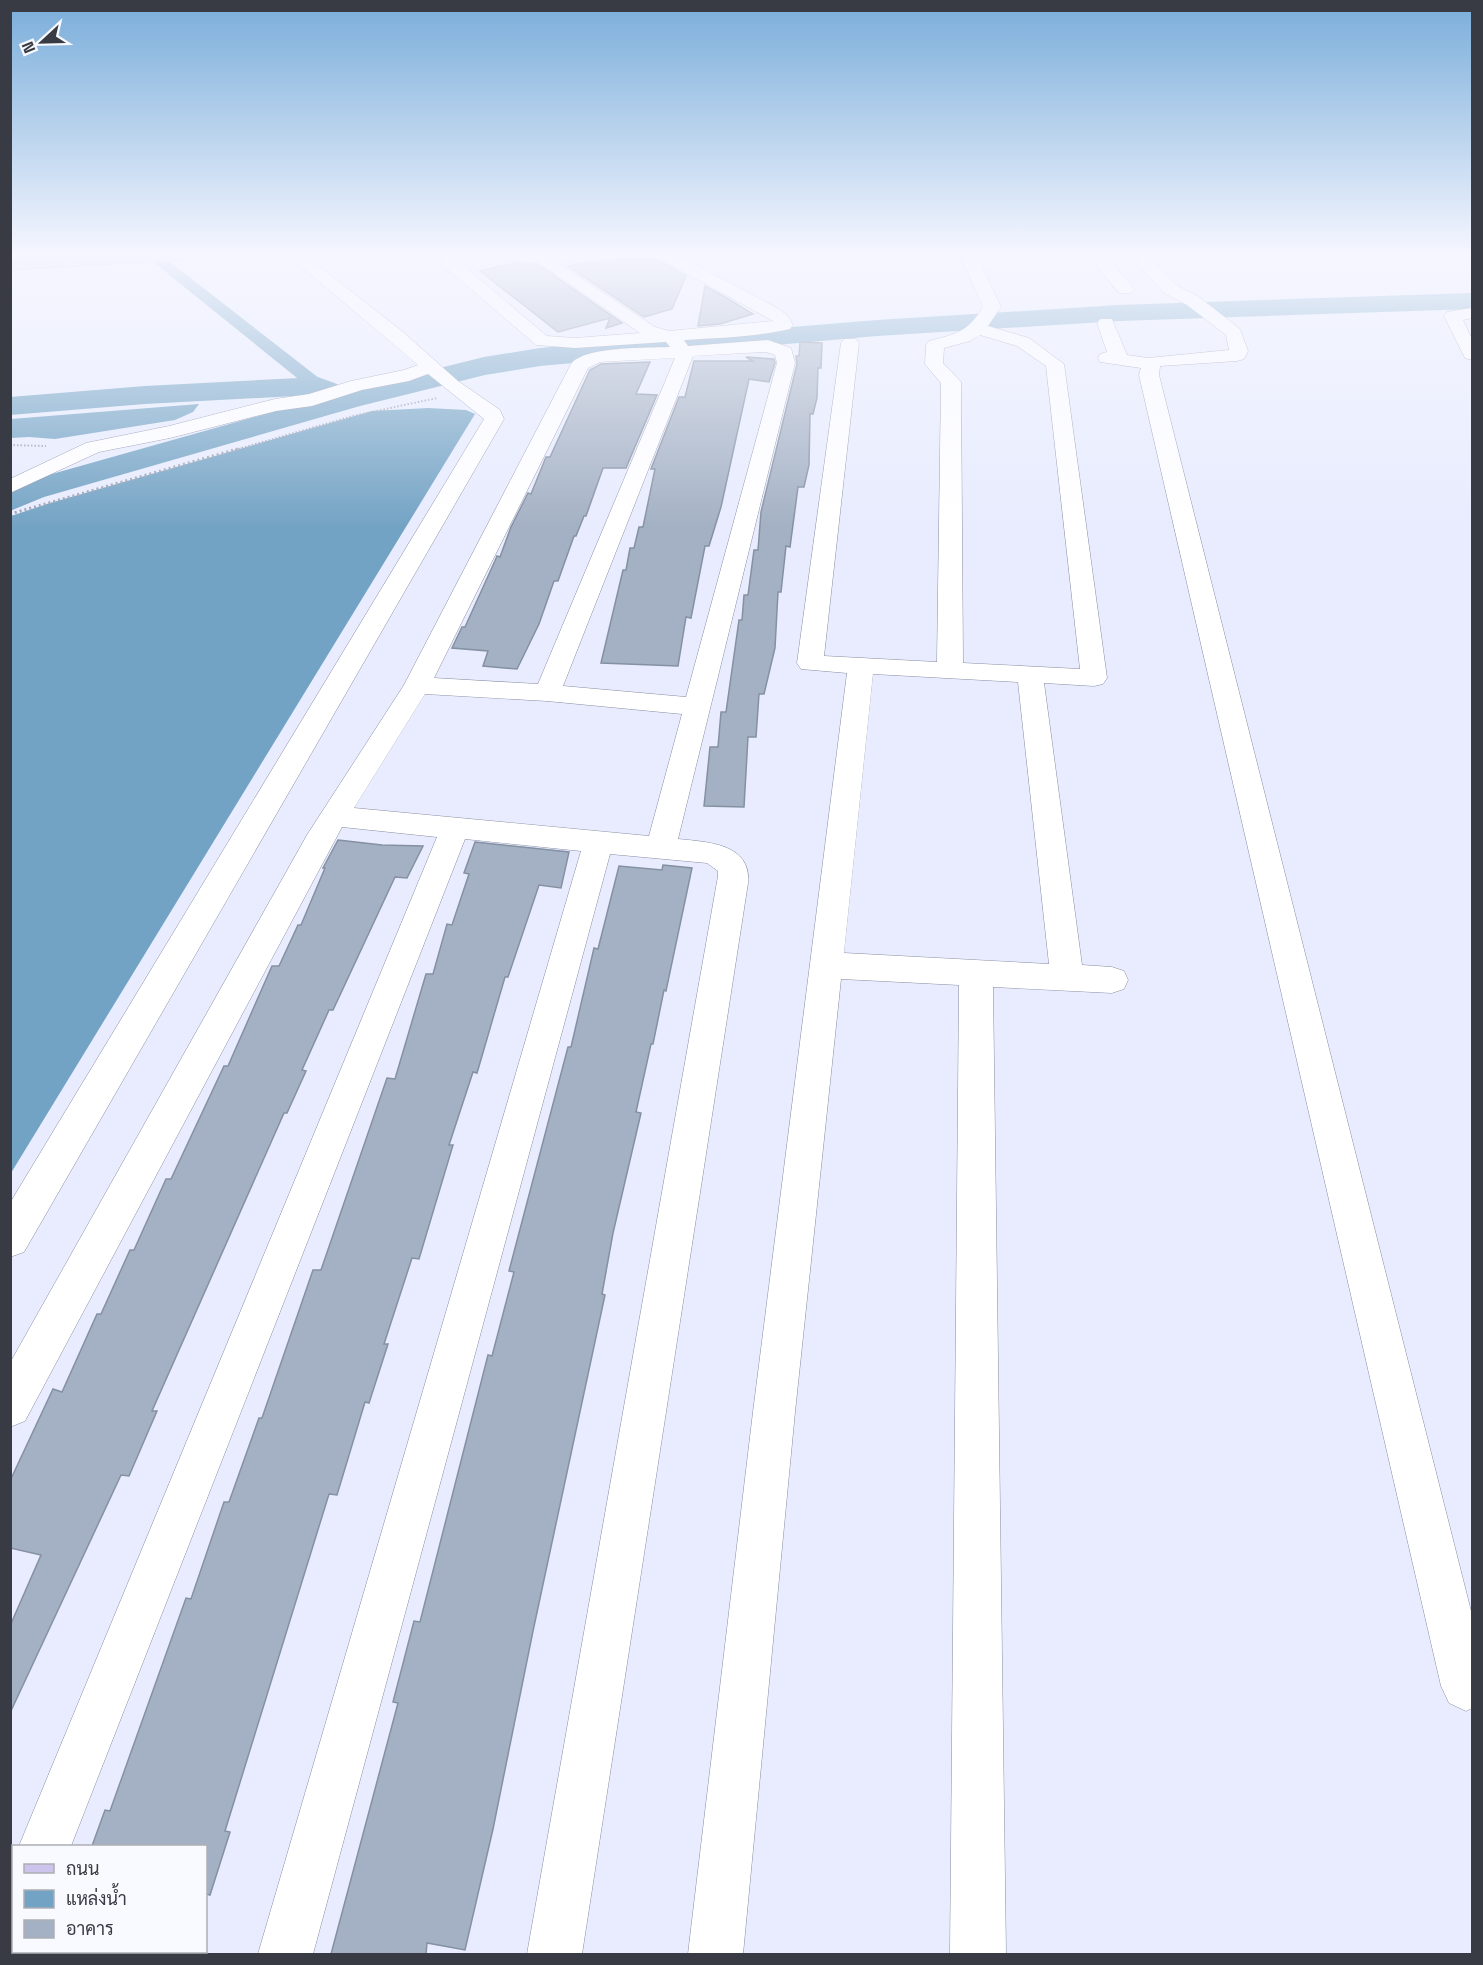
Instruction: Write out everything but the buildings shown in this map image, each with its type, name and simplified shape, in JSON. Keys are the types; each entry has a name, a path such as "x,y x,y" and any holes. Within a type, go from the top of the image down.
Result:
{"street":[{"path":"10,1239 494,419 493,414 403,344"},
{"path":"10,1406 333,816 417,685 579,364 597,357 662,344"},
{"path":"547,693 684,360 676,344"},
{"path":"661,848 786,363 784,352 768,346 725,344"},
{"path":"850,344 810,663 1094,678 1054,364 1025,344"},
{"path":"941,344 935,345 934,364 951,382 950,670"},
{"path":"1110,344 1113,359 1150,364 1166,360 1229,358 1237,355 1239,351 1237,344"},
{"path":"1150,364 1149,375 1466,1686"},
{"path":"10,487 93,447 170,432 274,405 323,397 344,389 409,375 444,378"},
{"path":"715,1954 825,965 861,666"},
{"path":"1030,675 1067,979"},
{"path":"417,685 547,693 699,707"},
{"path":"333,816 710,853 724,857 732,866 734,879 555,1954"},
{"path":"45,1845 455,828"},
{"path":"285,1954 599,841"},
{"path":"825,965 1112,980"},
{"path":"976,973 978,1954"}],"path":[{"path":"10,514 353,416 444,378"}],"water":[{"path":"199,404 193,412 175,420 55,439 11,438 11,419"},
{"path":"428,408 466,410 475,414 11,1173 11,516 372,411"}],"waterway":[{"path":"264,344 318,386"},
{"path":"10,501 32,490 349,400 484,366 540,357 695,344"},
{"path":"10,406 145,395 318,386 326,390"}]}
